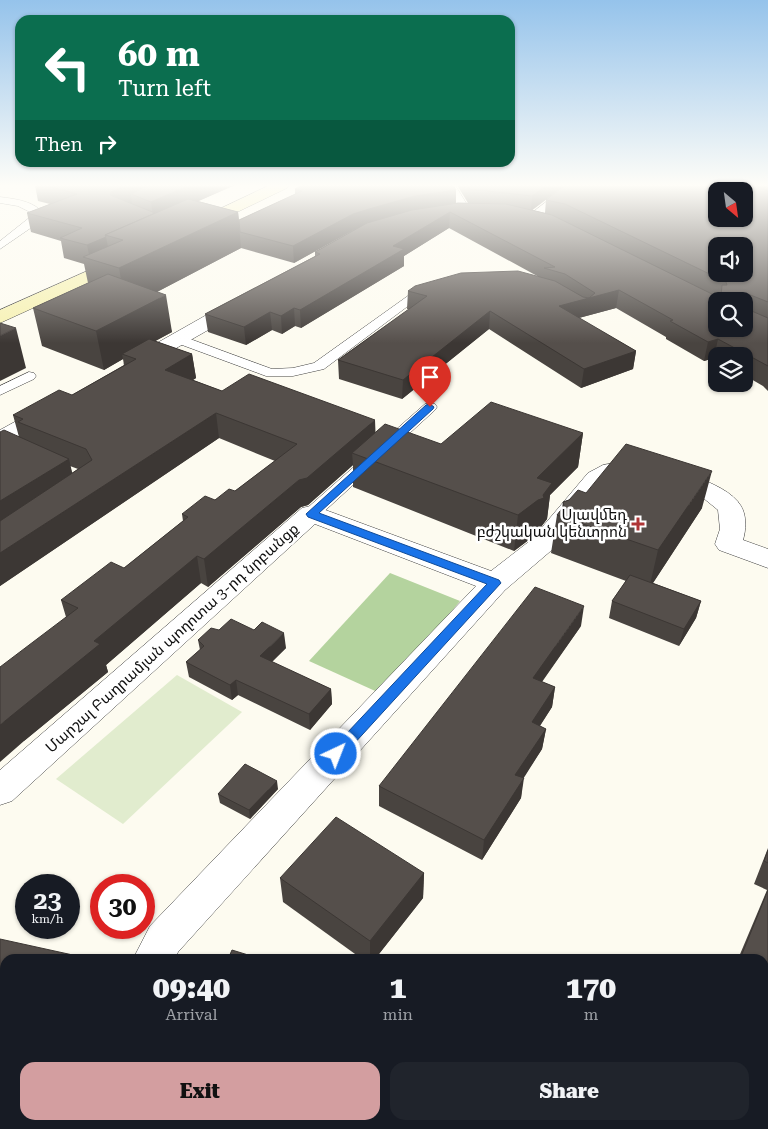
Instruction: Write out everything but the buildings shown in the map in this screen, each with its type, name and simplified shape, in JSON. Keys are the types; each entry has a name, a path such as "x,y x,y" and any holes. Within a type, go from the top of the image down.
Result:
{"street":[{"path":"0,317 133,255"},
{"path":"119,372 256,294"},
{"path":"0,442 59,406"},
{"path":"156,954 164,939 495,583 548,537 597,478 612,470 632,468 663,474 711,492 730,508 732,529 728,544 768,558"},
{"name":"Մարշալ Բաղրամյան պողոտա 3-րդ նրբանցք","path":"0,791 312,514 495,583"}],"lane":[{"path":"0,246 11,238"},
{"path":"178,339 271,373 293,372 319,366 416,294 442,288"},
{"path":"0,391 29,376"},
{"path":"312,514 430,407"},
{"path":"0,442 17,450"}],"green space":[{"path":"390,573 460,601 384,695 309,661"},
{"path":"177,675 242,712 123,824 56,779"}],"place":[{"name":"Սլավմեդ բժշկական կենտրոն","path":"638,524"}],"route":[{"path":"336,754 495,583 312,514 430,407"}]}
